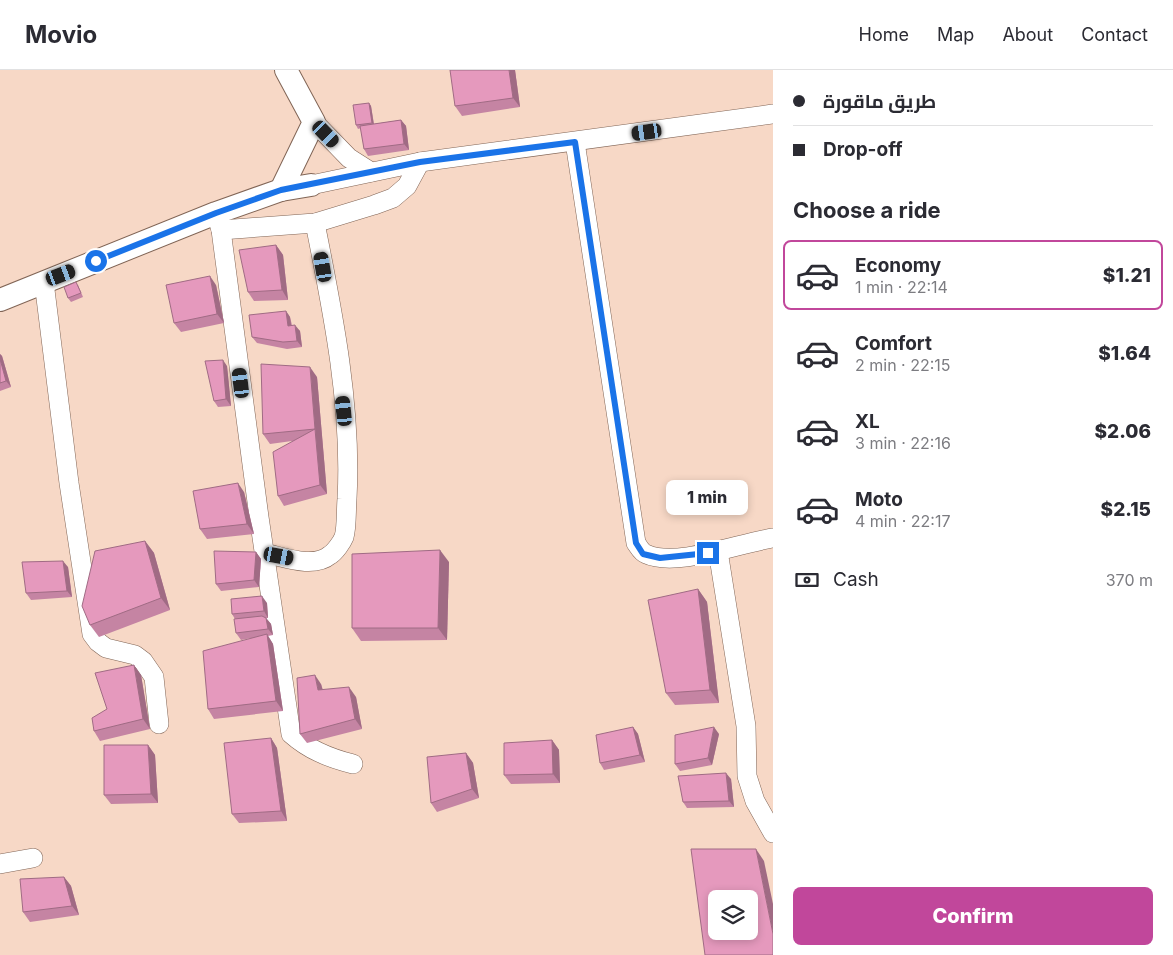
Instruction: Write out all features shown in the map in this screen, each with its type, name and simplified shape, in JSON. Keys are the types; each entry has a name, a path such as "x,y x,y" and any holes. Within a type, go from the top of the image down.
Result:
{"street":[{"path":"286,70 314,122 349,158 371,172"},
{"path":"0,300 44,282 219,222 281,190 420,162 773,114"},
{"path":"281,190 314,122"},
{"path":"575,142 636,543 643,554 660,558 697,555 773,538"},
{"path":"219,222 315,223 393,198 407,186 420,162"},
{"path":"219,222 264,553 291,734 305,746 332,758 353,764"},
{"path":"264,553 309,562 319,562 331,555 344,538 348,446 339,358 315,223"},
{"path":"44,282 69,483 92,634 106,648 135,655 154,677 159,724"},
{"path":"718,551 746,726 747,776 755,801 773,833"},
{"path":"0,864 33,858"}],"building":[{"path":"450,70 509,70 513,98 455,106"},
{"path":"369,103 372,123 356,125 353,105"},
{"path":"401,120 404,144 364,149 360,126"},
{"path":"276,245 282,290 248,292 239,250"},
{"path":"210,276 217,314 174,323 166,285"},
{"path":"76,282 81,293 68,298 64,287"},
{"path":"286,311 288,326 295,325 297,341 283,342 252,337 249,315"},
{"path":"0,359 6,381 0,383"},
{"path":"223,360 226,399 214,401 205,361"},
{"path":"261,364 310,367 315,429 263,434"},
{"path":"315,429 320,485 278,496 273,452"},
{"path":"238,483 247,524 200,529 193,491"},
{"path":"145,541 161,598 90,625 82,606 95,551"},
{"path":"440,550 438,628 352,628 352,554"},
{"path":"214,551 256,552 254,580 216,584"},
{"path":"63,561 67,591 26,593 22,562"},
{"path":"698,589 710,690 666,693 648,600"},
{"path":"262,596 264,611 232,614 231,599"},
{"path":"262,616 266,618 268,629 236,633 234,619"},
{"path":"267,634 276,701 208,709 203,651"},
{"path":"134,665 143,719 94,731 92,718 107,709 95,673"},
{"path":"315,675 318,690 349,687 355,719 300,734 297,678"},
{"path":"633,727 640,755 600,763 596,735"},
{"path":"714,727 708,758 675,764 675,735"},
{"path":"271,738 281,811 232,814 224,743"},
{"path":"552,740 553,774 504,775 504,743"},
{"path":"104,745 148,745 151,794 104,795"},
{"path":"466,753 472,789 431,803 427,757"},
{"path":"726,773 729,801 683,802 678,776"},
{"path":"691,849 756,849 773,934 773,955 705,955"},
{"path":"64,877 72,906 23,912 20,879"}],"route":[{"path":"96,261 216,213 281,190 420,162 575,142 636,543 643,554 660,558 708,553"}]}
